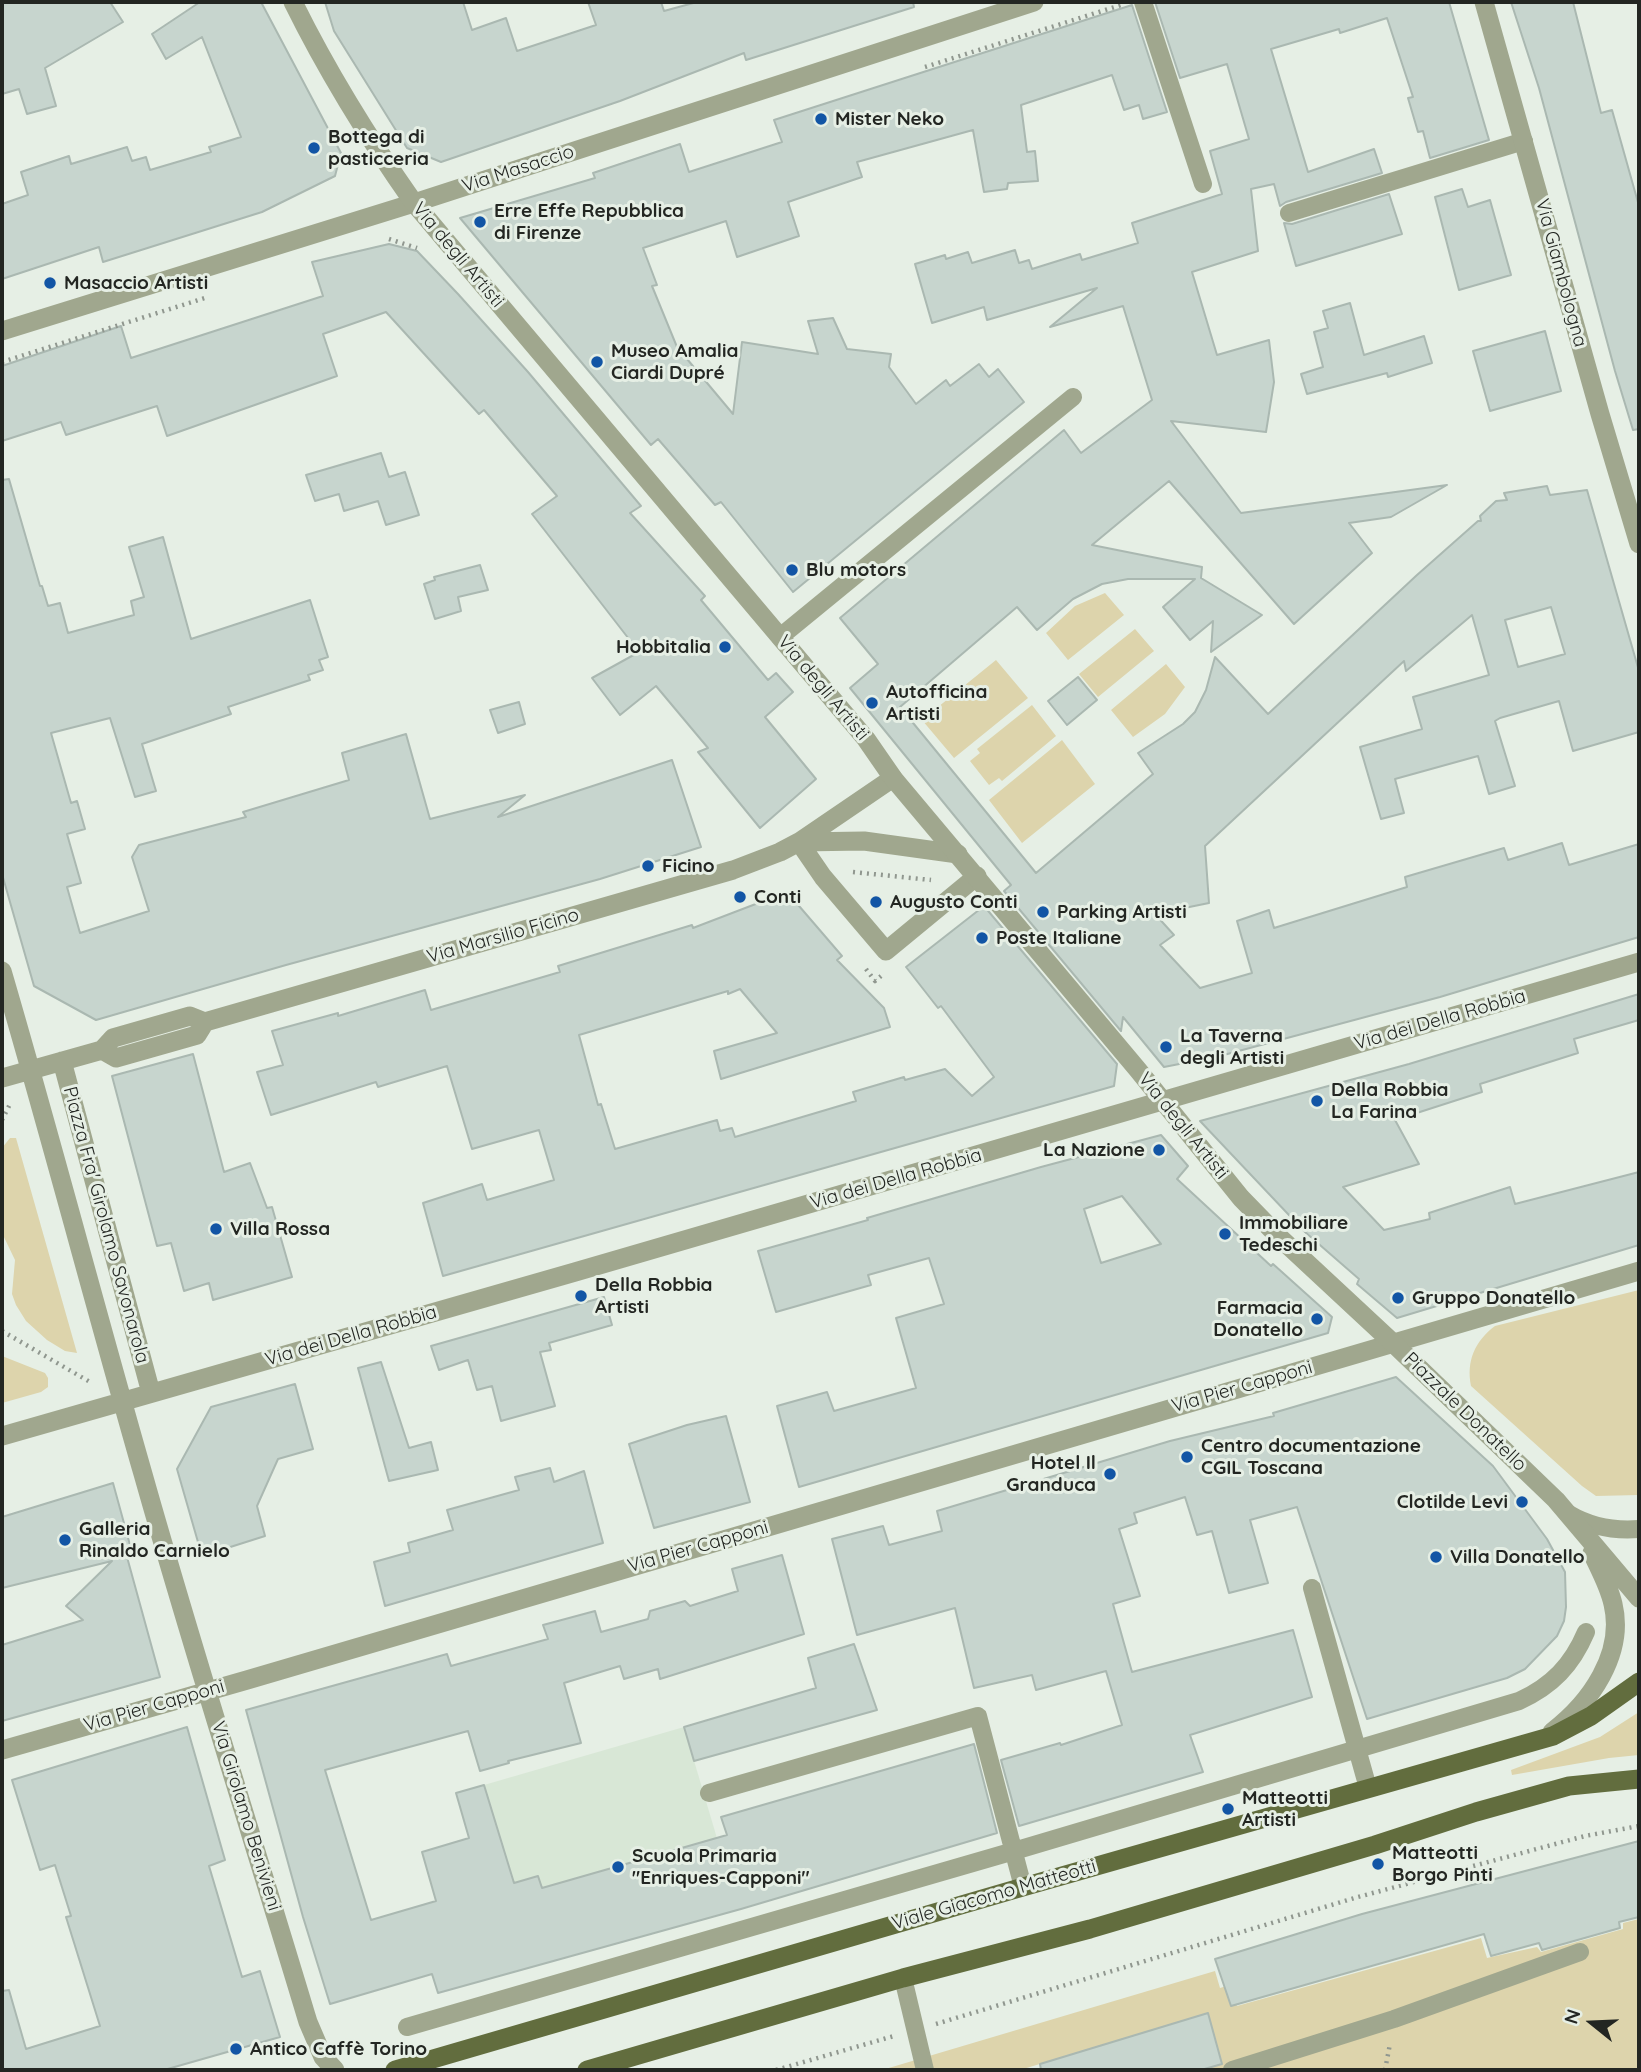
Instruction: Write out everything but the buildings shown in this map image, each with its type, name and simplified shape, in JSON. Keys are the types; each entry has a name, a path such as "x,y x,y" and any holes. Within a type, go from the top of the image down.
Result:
{"main road":[{"name":"Viale Giacomo Matteotti","path":"395,2070 1541,1739 1591,1716 1639,1682"},
{"path":"587,2070 903,1978 1090,1929 1569,1786 1639,1779"}],"street":[{"name":"Via degli Artisti","path":"293,2 317,51 371,142 414,203 866,739 893,778 1163,1100 1241,1198 1393,1343"},
{"name":"Via Masaccio","path":"2,331 414,203 1034,2"},
{"name":"Via Giambologna","path":"1484,2 1590,378 1637,531"},
{"name":"Via Marsilio Ficino","path":"62,1061 102,1050 116,1058 197,1035 205,1022 733,870 799,842 893,778"},
{"path":"799,842 864,841 958,854"},
{"path":"799,842 823,877 887,951 977,876"},
{"name":"Via dei Della Robbia","path":"151,1393 549,1280 1639,962"},
{"path":"2,971 10,1025 32,1070"},
{"name":"Piazza Fra' Girolamo Savonarola","path":"2,1078 62,1061 151,1393"},
{"name":"Piazza Fra' Girolamo Savonarola","path":"32,1070 132,1435"},
{"name":"Piazzale Donatello","path":"1639,1271 1393,1343 1574,1520 1639,1598"},
{"name":"Via Pier Capponi","path":"2,1750 1393,1343"},
{"path":"2,1436 151,1393"},
{"name":"Via Girolamo Benivieni","path":"132,1435 308,2022 323,2057 335,2070"},
{"name":"Piazzale Donatello","path":"1541,1739 1570,1718 1587,1699 1602,1674 1614,1638 1615,1614 1611,1595 1574,1520"}],"lane":[{"path":"1143,2 1203,184"},
{"path":"1289,213 1524,141"},
{"path":"780,637 1073,397"},
{"name":"Piazzale Donatello","path":"1574,1520 1602,1527 1639,1529"},
{"path":"1312,1588 1368,1788"},
{"path":"407,2027 1497,1708 1537,1693 1550,1684 1570,1664 1586,1632"},
{"path":"709,1793 978,1716 1023,1887"},
{"path":"1232,2070 1394,2020 1580,1952"},
{"path":"903,1978 925,2070"}],"path":[{"path":"823,877 832,870 934,880"},
{"path":"2,1331 90,1382"},
{"path":"776,2070 1222,1940 1358,1897 1558,1843 1622,1827 1639,1826"}],"shaded area":[{"path":"1105,593 1124,615 1068,660 1046,633 1075,606"},
{"path":"1135,629 1154,651 1098,697 1079,674"},
{"path":"996,660 1028,698 954,758 922,720"},
{"path":"1166,664 1185,687 1165,714 1133,737 1111,710"},
{"path":"1032,705 1056,736 1002,781 999,778 989,785 970,761 980,753 977,749"},
{"path":"1062,740 1095,784 1022,843 989,800"},
{"path":"10,1138 16,1138 77,1353 65,1351 47,1340 26,1321 12,1294 15,1260 2,1233 2,1148"},
{"path":"1639,1290 1639,1495 1596,1496 1471,1386 1471,1360 1477,1345 1495,1326"},
{"path":"2,1356 45,1373 48,1387 41,1392 2,1403"},
{"path":"1639,1712 1639,1755 1512,1775 1511,1770 1600,1737"},
{"name":"Scuola Primaria \"Enriques-Capponi\"","path":"684,1727 738,1909 537,1965 484,1785"},
{"path":"1639,1919 1639,2070 1201,2070 1222,2064 1207,2013 1020,2070 882,2070 1215,1971 1220,1988 1230,1985 1237,2006 1481,1938 1487,1958 1537,1947 1541,1952 1623,1929 1623,1923"}],"place":[{"name":"Mister Neko","path":"821,119"},
{"name":"Bottega di pasticceria","path":"314,148"},
{"name":"Erre Effe Repubblica di Firenze","path":"480,222"},
{"name":"Masaccio Artisti","path":"50,283"},
{"name":"Museo Amalia Ciardi Dupré","path":"597,362"},
{"name":"Blu motors","path":"792,570"},
{"name":"Hobbitalia","path":"725,647"},
{"name":"Autofficina Artisti","path":"872,703"},
{"name":"Ficino","path":"648,866"},
{"name":"Conti","path":"740,897"},
{"name":"Augusto Conti","path":"876,902"},
{"name":"Parking Artisti","path":"1043,912"},
{"name":"Poste Italiane","path":"982,938"},
{"name":"La Taverna degli Artisti","path":"1166,1047"},
{"name":"Della Robbia La Farina","path":"1317,1101"},
{"name":"La Nazione","path":"1159,1150"},
{"name":"Villa Rossa","path":"216,1229"},
{"name":"Immobiliare Tedeschi","path":"1225,1234"},
{"name":"Della Robbia Artisti","path":"581,1296"},
{"name":"Gruppo Donatello","path":"1398,1298"},
{"name":"Farmacia Donatello","path":"1317,1319"},
{"name":"Centro documentazione CGIL Toscana","path":"1187,1457"},
{"name":"Hotel Il Granduca","path":"1110,1474"},
{"name":"Clotilde Levi","path":"1522,1502"},
{"name":"Galleria Rinaldo Carnielo","path":"65,1540"},
{"name":"Villa Donatello","path":"1436,1557"},
{"name":"Matteotti Artisti","path":"1228,1809"},
{"name":"Matteotti Borgo Pinti","path":"1378,1864"},
{"name":"Scuola Primaria \"Enriques-Capponi\"","path":"618,1867"},
{"name":"Antico Caffè Torino","path":"236,2049"}]}
